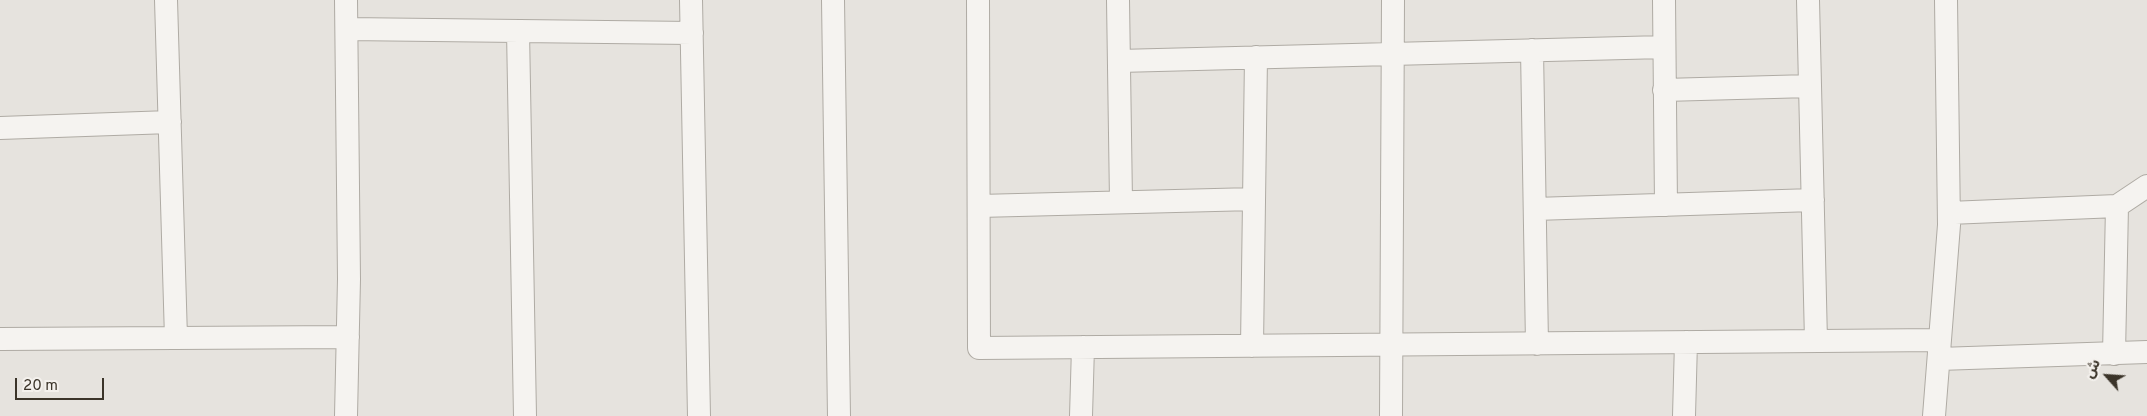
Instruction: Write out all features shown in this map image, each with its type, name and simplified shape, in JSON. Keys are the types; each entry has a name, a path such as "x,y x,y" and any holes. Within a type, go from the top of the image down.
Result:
{"street":[{"path":"166,0 176,338"},
{"path":"346,0 349,279 346,416"},
{"path":"691,0 699,416"},
{"path":"833,0 839,416"},
{"path":"978,0 979,348 1816,341 1939,350 2114,354 2147,352"},
{"path":"1118,0 1121,201"},
{"path":"1391,416 1393,0"},
{"path":"1664,0 1666,205"},
{"path":"1808,0 1816,341"},
{"path":"1934,416 1949,214 1946,0"},
{"path":"347,29 692,33"},
{"path":"518,31 525,416"},
{"path":"1119,61 1664,47"},
{"path":"1532,50 1537,344"},
{"path":"1252,346 1256,57"},
{"path":"1664,90 1810,86"},
{"path":"0,128 170,122"},
{"path":"1949,214 2117,206 2147,186"},
{"path":"979,206 1254,199"},
{"path":"1535,209 1813,200"},
{"path":"2114,354 2117,206"},
{"path":"0,339 348,337"},
{"path":"1684,416 1686,342"},
{"path":"1081,416 1083,347"}]}
